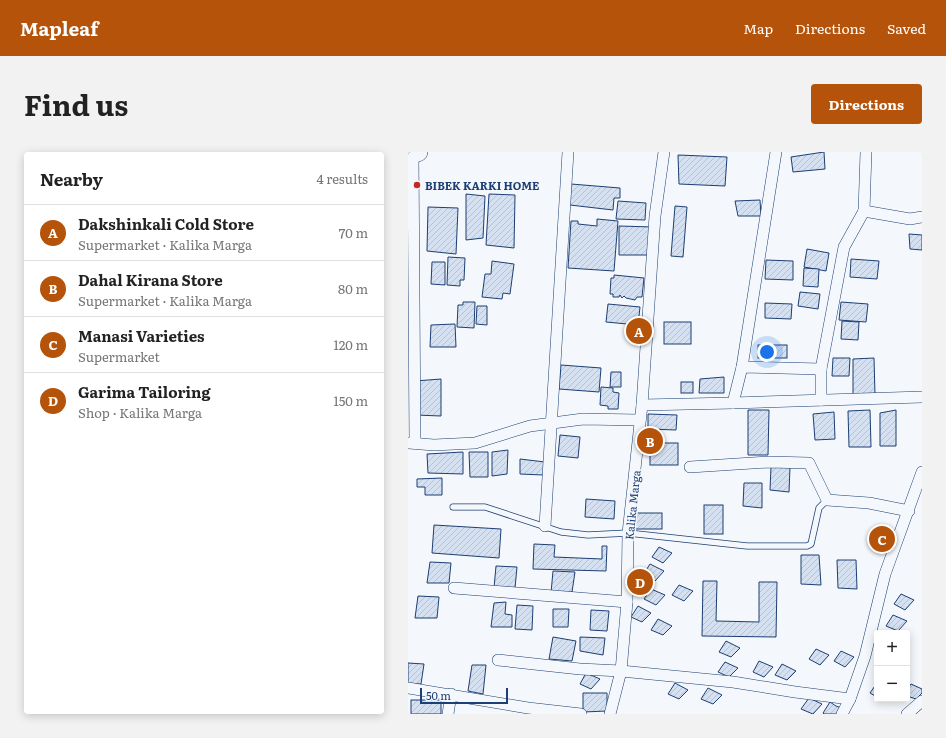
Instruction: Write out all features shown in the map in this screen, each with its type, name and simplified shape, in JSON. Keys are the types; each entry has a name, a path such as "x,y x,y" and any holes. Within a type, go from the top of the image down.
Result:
{"street":[{"path":"545,526 568,152"},
{"name":"Kalika Marga","path":"610,714 621,671 627,602 628,533 639,420 642,405 655,216 664,152"},
{"path":"733,403 742,367 776,152"},
{"path":"821,400 821,369 844,247 864,212 866,152"},
{"path":"413,153 412,443 434,445 475,443 530,426 583,419 639,420"},
{"path":"864,212 910,219 922,217"},
{"path":"742,367 821,369"},
{"path":"642,405 922,397"},
{"path":"690,467 769,462 808,463 827,500 869,503 909,511"},
{"path":"842,714 850,699 865,656 885,574 922,472"},
{"path":"454,588 627,602"},
{"path":"498,660 580,669 621,671 733,682 850,699"},
{"path":"408,688 528,708 581,714"},
{"path":"448,714 451,694"},
{"path":"907,714 922,701"}],"lane":[{"path":"454,507 485,507 561,532 588,535 628,533 747,546 807,546 811,544 819,508 827,500"}],"building":[{"path":"824,152 825,169 793,172 791,157"},
{"path":"678,155 727,157 725,186 679,184"},
{"path":"571,184 620,188 620,198 614,198 613,210 570,205"},
{"path":"466,194 485,196 483,238 466,240"},
{"path":"489,194 515,195 514,248 486,245"},
{"path":"760,200 761,216 738,216 735,201"},
{"path":"618,201 646,203 645,220 616,219"},
{"path":"675,206 687,207 683,257 671,256"},
{"path":"428,207 458,208 456,254 427,251"},
{"path":"597,219 618,221 614,271 568,268 571,221 578,221 578,224 597,226"},
{"path":"619,226 653,227 647,255 619,255"},
{"path":"909,234 922,235 922,250 910,249"},
{"path":"807,249 829,253 826,271 804,267"},
{"path":"448,257 465,258 464,280 460,280 460,286 447,285"},
{"path":"851,259 879,261 877,279 850,277"},
{"path":"766,260 793,261 793,280 765,279"},
{"path":"492,261 514,264 510,294 503,293 502,299 482,297 485,274 491,274"},
{"path":"432,262 445,262 445,285 431,284"},
{"path":"804,268 819,269 818,287 803,286"},
{"path":"614,275 644,278 642,297 637,297 635,300 624,296 622,298 620,295 619,297 613,297 613,294 610,294 611,278 614,278"},
{"path":"800,292 820,294 818,309 798,306"},
{"path":"463,302 475,302 474,328 457,327 458,305 463,305"},
{"path":"841,302 868,304 866,322 839,320"},
{"path":"765,303 792,304 791,319 765,318"},
{"path":"608,304 640,307 638,325 606,322"},
{"path":"477,306 487,306 487,325 476,324"},
{"path":"842,321 859,322 858,340 841,339"},
{"path":"664,322 691,322 691,344 664,344"},
{"path":"455,324 456,347 430,347 431,325"},
{"path":"758,345 787,345 787,358 758,358"},
{"path":"833,358 850,358 849,376 832,376"},
{"path":"874,358 875,395 853,395 853,359"},
{"path":"561,365 601,368 599,392 559,389"},
{"path":"611,372 621,372 621,387 610,387"},
{"path":"724,377 724,393 699,393 700,379"},
{"path":"441,379 441,416 415,415 415,381"},
{"path":"681,382 693,382 693,393 681,393"},
{"path":"601,387 613,388 613,392 619,393 618,409 608,409 608,406 600,405"},
{"path":"748,410 769,410 768,455 748,455"},
{"path":"870,410 871,447 849,447 848,411"},
{"path":"896,410 896,446 880,446 880,413"},
{"path":"834,412 835,439 815,440 813,414"},
{"path":"648,414 677,415 676,430 648,429"},
{"path":"560,435 580,437 578,458 558,456"},
{"path":"650,443 678,443 678,465 650,465"},
{"path":"508,450 507,474 492,476 492,452"},
{"path":"463,452 463,474 428,473 427,454"},
{"path":"469,452 488,452 488,477 470,477"},
{"path":"520,459 545,462 543,475 520,474"},
{"path":"771,467 790,467 789,492 770,490"},
{"path":"442,478 442,495 425,495 425,487 417,487 417,479"},
{"path":"744,483 762,483 762,508 743,506"},
{"path":"586,499 615,501 614,519 585,517"},
{"path":"704,505 723,505 723,534 704,534"},
{"path":"634,513 662,513 662,529 634,529"},
{"path":"434,525 501,529 499,558 432,553"},
{"path":"534,544 555,545 554,557 602,559 602,546 607,546 606,571 533,569"},
{"path":"659,547 672,553 663,563 652,557"},
{"path":"801,555 819,555 821,585 801,584"},
{"path":"837,560 856,560 857,589 838,588"},
{"path":"430,562 451,563 449,583 427,583"},
{"path":"650,564 664,571 655,581 643,575"},
{"path":"496,566 517,567 515,588 494,588"},
{"path":"553,571 575,572 572,592 551,593"},
{"path":"703,581 717,581 716,621 759,622 759,582 777,582 776,637 702,636"},
{"path":"679,585 693,591 684,601 672,595"},
{"path":"651,589 665,595 656,605 644,599"},
{"path":"901,594 914,600 905,610 894,604"},
{"path":"418,596 439,597 437,618 415,618"},
{"path":"506,602 505,614 512,615 512,627 491,627 494,603"},
{"path":"517,605 533,606 532,630 515,629"},
{"path":"638,606 651,613 642,622 631,617"},
{"path":"553,609 569,609 568,627 553,627"},
{"path":"591,610 609,611 607,631 590,630"},
{"path":"893,615 907,621 899,630 886,626"},
{"path":"658,619 672,626 663,635 651,630"},
{"path":"553,637 576,641 572,661 549,659"},
{"path":"580,637 605,638 603,655 580,651"},
{"path":"726,641 740,648 731,657 719,652"},
{"path":"816,649 829,655 820,665 809,659"},
{"path":"841,651 854,657 845,667 834,661"},
{"path":"759,661 773,667 764,677 753,672"},
{"path":"725,662 738,668 729,677 718,672"},
{"path":"408,663 424,664 421,684 408,684"},
{"path":"782,664 796,671 787,680 775,675"},
{"path":"472,665 486,665 483,694 468,691"},
{"path":"586,673 600,679 591,689 580,684"},
{"path":"675,683 688,690 679,699 668,694"},
{"path":"911,684 922,689 922,693 916,699 910,697"},
{"path":"874,687 874,695 870,693"},
{"path":"708,688 722,695 713,704 701,699"},
{"path":"583,693 607,693 607,711 583,712"},
{"path":"809,698 822,704 813,714 801,709"},
{"path":"411,700 441,700 441,714 411,714"},
{"path":"830,702 844,709 839,714 824,714 823,713"}],"place":[{"name":"BIBEK KARKI HOME","path":"417,185"},
{"name":"Dakshinkali Cold Store","path":"639,331"},
{"name":"Dahal Kirana Store","path":"650,441"},
{"name":"Manasi Varieties","path":"882,539"},
{"name":"Garima Tailoring","path":"640,582"}]}
